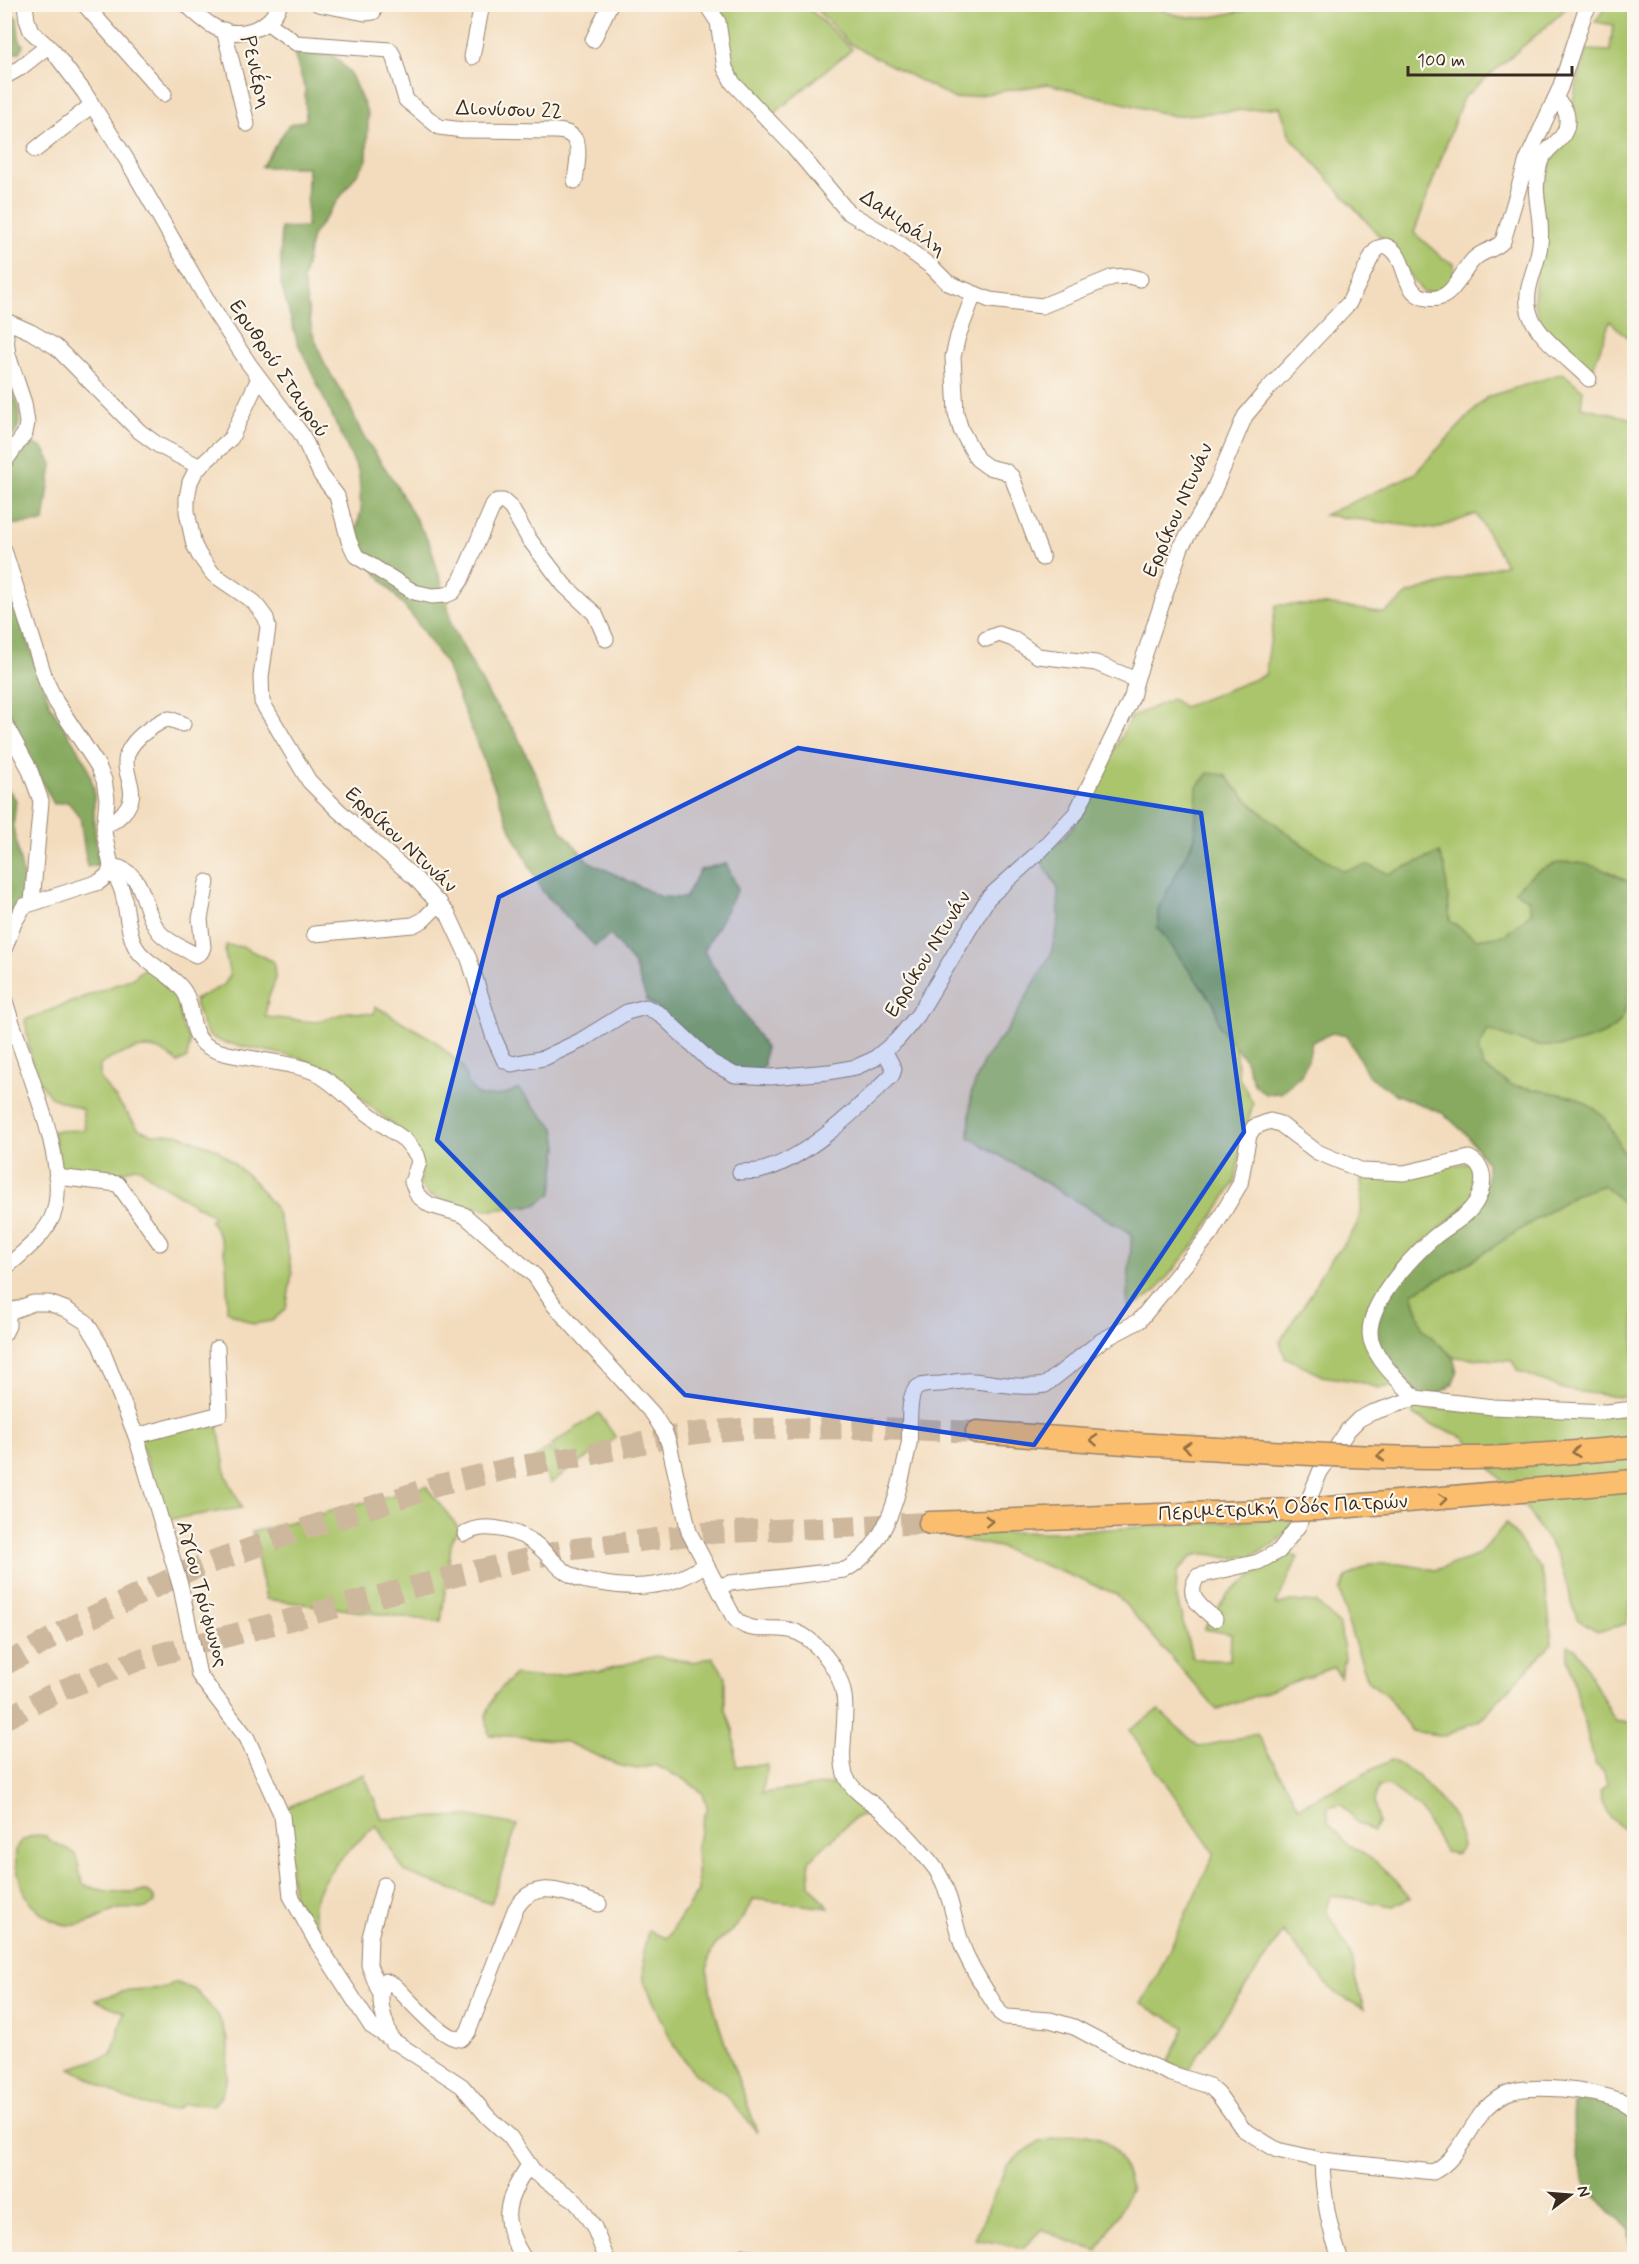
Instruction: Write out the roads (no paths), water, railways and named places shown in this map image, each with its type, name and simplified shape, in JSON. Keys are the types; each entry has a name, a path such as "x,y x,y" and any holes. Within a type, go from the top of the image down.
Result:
{"highway":[{"path":"977,1432 1307,1454 1451,1458 1635,1447"},
{"name":"Περιμετρική Οδός Πατρών","path":"930,1523 1317,1509 1635,1481"}],"street":[{"path":"84,4 164,94"},
{"path":"186,4 210,24 224,30 247,31 268,23 280,4"},
{"path":"318,4 365,13 374,12 374,4"},
{"path":"472,57 482,4"},
{"path":"593,40 609,4"},
{"name":"Δαμιράλη","path":"706,4 715,15 719,26 724,65 730,79 793,146 854,217 897,242 933,268 948,283 1004,303 1042,306 1113,277 1128,276 1140,279"},
{"name":"Ερρίκου Ντυνάν","path":"259,378 231,438 200,467 192,478 187,493 187,512 192,538 199,555 213,573 254,603 267,621 261,684 264,707 314,787 417,880 440,903 452,921 465,950 501,1056 508,1064 536,1060 553,1054 587,1037 627,1011 646,1007 660,1014 716,1066 741,1077 771,1077 839,1071 862,1065 885,1052 907,1028 928,1000 977,913 988,898 1076,813 1132,697 1180,547 1212,494 1245,416 1349,303 1376,250 1386,246 1392,249 1401,261 1416,294 1433,299 1443,297 1453,289 1477,257 1499,245 1507,230 1527,159 1555,99 1584,15 1590,4"},
{"name":"Ερυθρού Σταυρού","path":"26,5 31,31 68,69 148,196 197,285 259,378 300,431 321,475 336,494 351,546 358,558 414,592 426,596 446,595 453,592 461,580 493,506 497,501 503,501 511,508 530,539 564,585 595,614 606,639"},
{"name":"Διονύσου 22","path":"268,23 296,44 390,50 406,100 439,127 463,130 556,130 570,133 574,136 577,145 575,181"},
{"name":"Ρενιέρη","path":"224,30 247,124"},
{"path":"4,77 20,68 48,46"},
{"path":"1555,99 1564,106 1568,124 1557,143 1542,158 1536,178 1536,199 1541,234 1530,281 1529,312 1535,326 1545,338 1589,380"},
{"path":"35,150 92,105"},
{"path":"974,294 958,336 953,357 958,420 976,459 1012,477 1042,558"},
{"path":"4,320 8,355 24,403 27,423 25,433 4,463"},
{"path":"4,320 56,347 145,436 200,467"},
{"path":"4,550 46,681 56,702 98,766 104,780 107,799 104,824 110,868 121,886 135,946 142,955 174,980 186,993 195,1029 203,1043 227,1053 303,1068 321,1076 412,1146 419,1162 412,1182 418,1196 430,1205 464,1215 535,1276 554,1305 661,1424 674,1462 686,1526 737,1622 754,1629 790,1630 799,1633 818,1647 834,1669 844,1690 846,1702 842,1755 846,1778 854,1788 884,1813 939,1874 964,1950 1000,2013 1006,2017 1050,2020 1074,2027 1121,2052 1169,2073 1209,2086 1218,2094 1243,2129 1277,2150 1322,2160 1434,2172 1451,2159 1484,2110 1504,2094 1522,2089 1569,2089 1620,2101 1635,2110"},
{"path":"986,639 999,634 1013,639 1038,656 1096,663 1136,680"},
{"path":"104,824 113,822 130,803 132,788 126,760 132,744 164,720 170,719 183,724"},
{"path":"4,722 20,749 40,798 41,813 32,902"},
{"path":"110,868 121,867 131,873 159,932 196,955 203,947 200,919 207,882"},
{"path":"4,950 19,912 24,906 96,884 107,877 110,868"},
{"path":"314,934 413,925 423,920 440,903"},
{"path":"4,998 47,1124 56,1177 57,1198 50,1221 40,1236 4,1269"},
{"path":"740,1172 759,1171 797,1155 860,1108 892,1076 894,1069 885,1052"},
{"path":"718,1586 845,1570 858,1563 877,1540 890,1516 909,1442 912,1396 917,1388 928,1384 970,1380 1034,1387 1045,1385 1101,1341 1139,1321 1211,1233 1240,1184 1249,1135 1254,1127 1270,1121 1280,1124 1317,1152 1363,1171 1404,1173 1469,1158 1475,1161 1482,1171 1483,1182 1476,1202 1459,1220 1432,1239 1399,1273 1376,1308 1370,1324 1371,1341 1381,1358 1393,1375 1416,1398"},
{"path":"56,1177 118,1184 160,1244"},
{"name":"Αγίου Τρύφωνος","path":"6,1313 31,1303 42,1302 65,1309 86,1322 94,1333 107,1360 136,1436 181,1588 199,1675 247,1738 282,1816 291,1896 316,1941 371,2026 462,2086 488,2117 510,2137 529,2165 544,2181 576,2201 594,2228 607,2259"},
{"path":"4,1334 9,1323 6,1313"},
{"path":"136,1436 220,1414 216,1348"},
{"path":"1215,1619 1199,1605 1192,1594 1192,1583 1198,1576 1208,1572 1258,1562 1279,1551 1298,1526 1320,1472 1348,1430 1359,1419 1371,1413 1416,1398 1493,1407 1606,1412 1635,1409"},
{"path":"465,1534 471,1530 485,1528 520,1536 537,1545 573,1577 613,1586 643,1587 663,1584 686,1576 705,1564"},
{"path":"384,1885 370,1937 369,1965 380,1991 393,2042"},
{"path":"380,1991 385,1981 394,1985 443,2032 454,2039 460,2039 468,2032 516,1910 523,1898 543,1889 599,1904"},
{"path":"1322,2160 1324,2196 1330,2231 1341,2259"},
{"path":"525,2259 510,2230 508,2201 529,2165"},
{"path":"736,2259 743,2256 756,2259"}],"tunnel":[{"path":"4,1665 75,1625 188,1571 310,1527 439,1485 516,1467 712,1431 880,1428 977,1432"},
{"path":"4,1719 57,1692 141,1659 455,1576 566,1550 705,1533 930,1523"}]}
